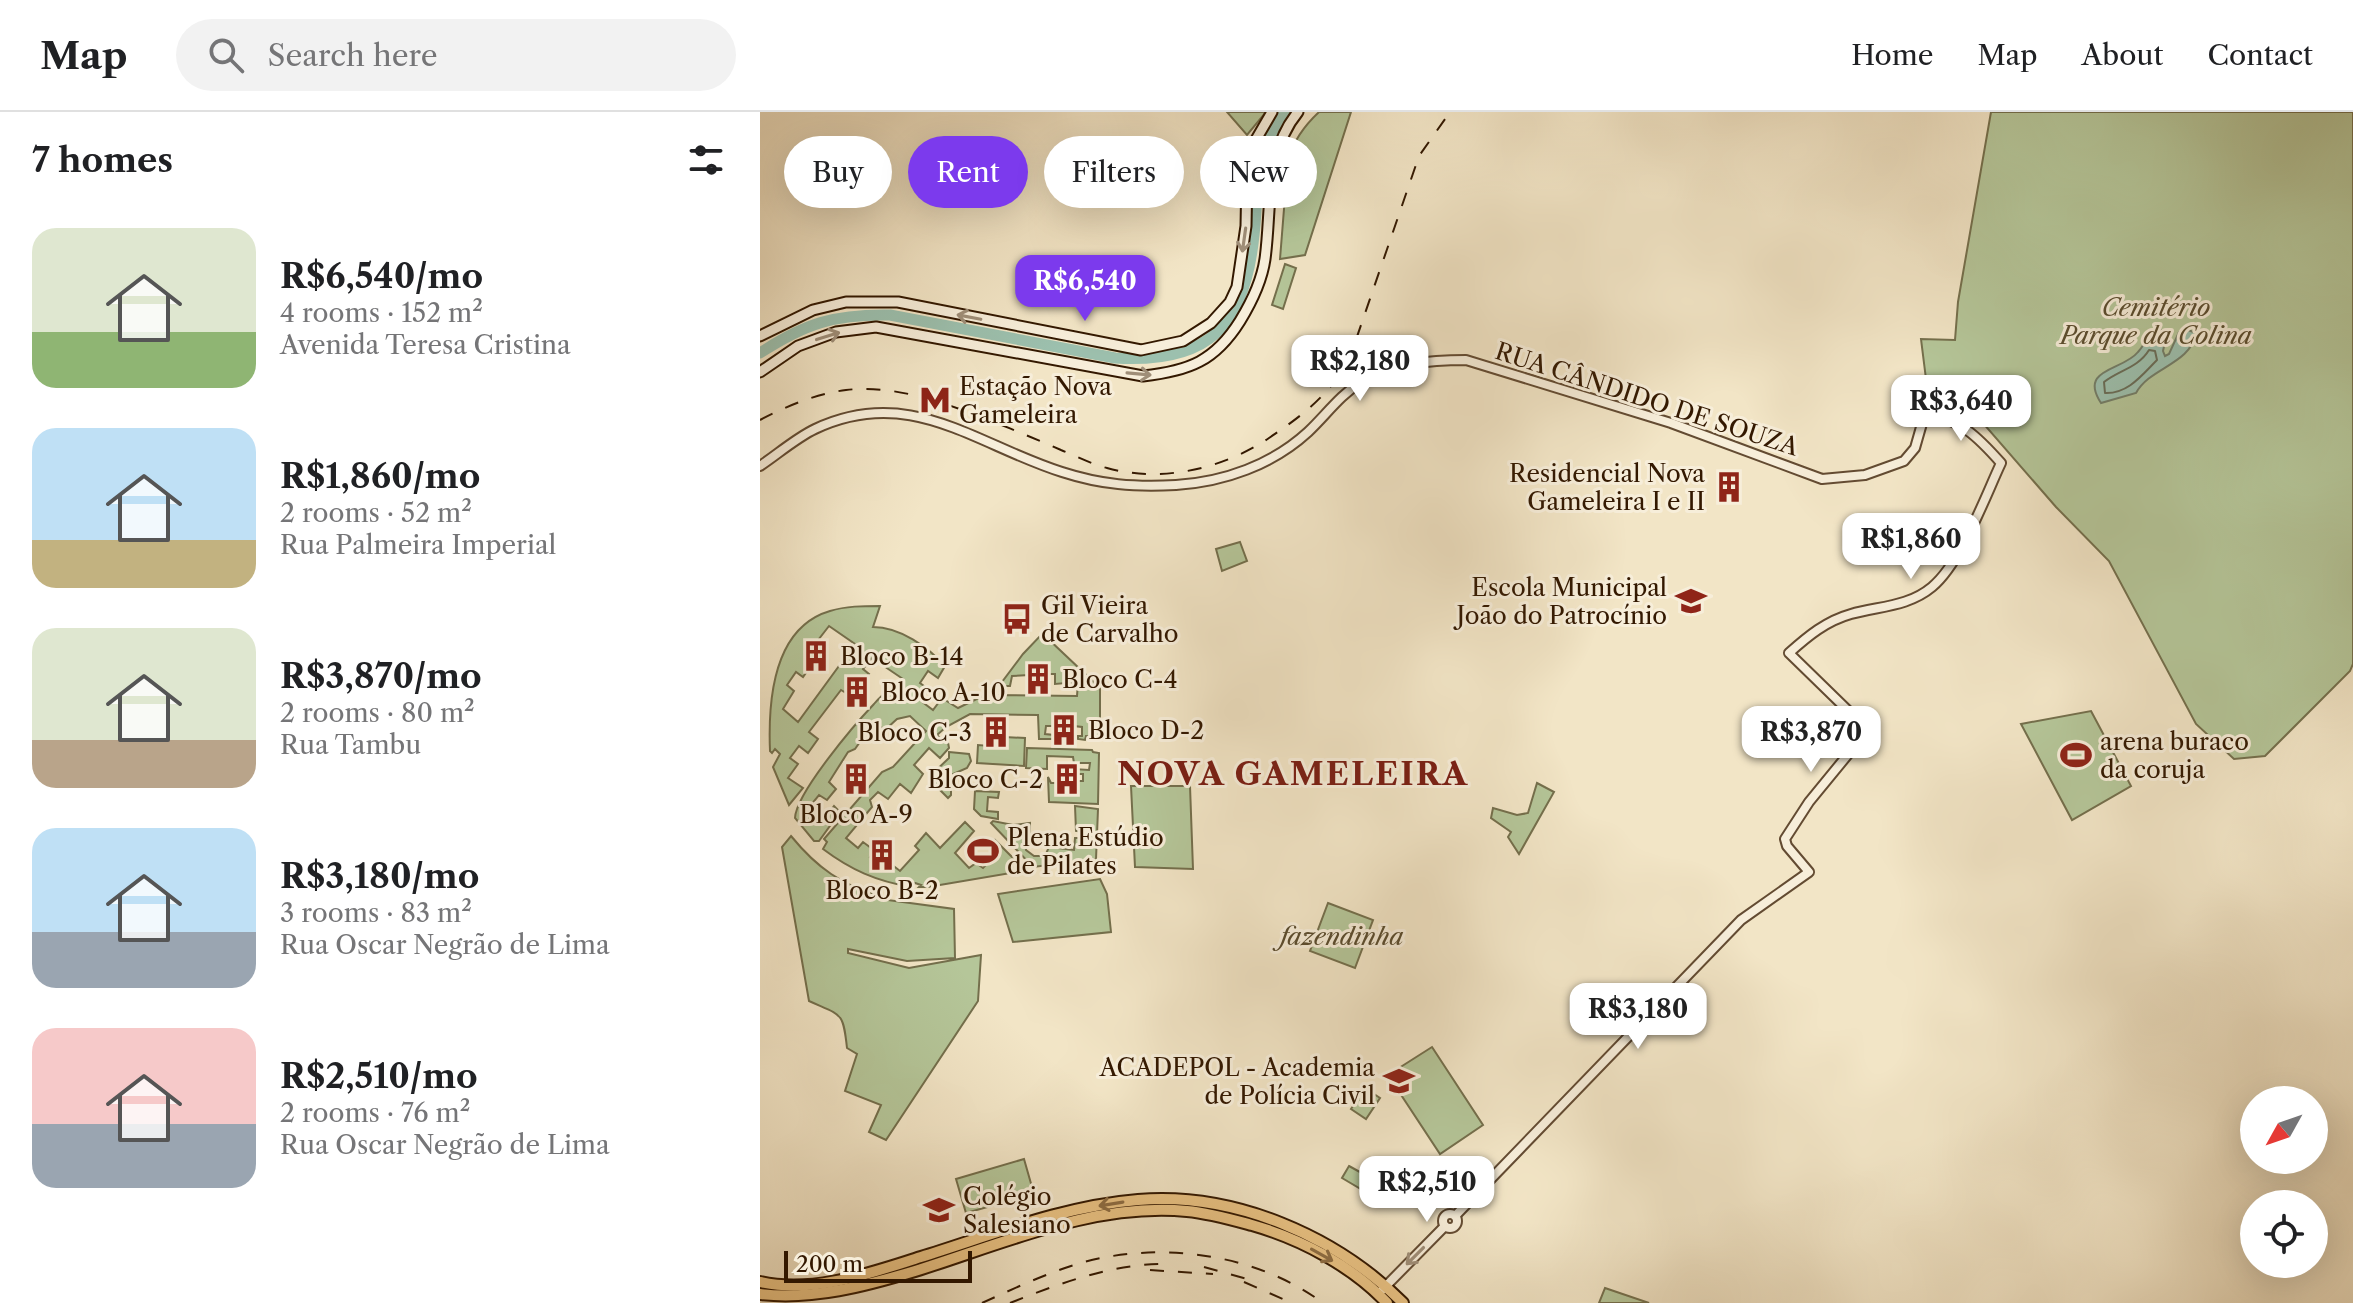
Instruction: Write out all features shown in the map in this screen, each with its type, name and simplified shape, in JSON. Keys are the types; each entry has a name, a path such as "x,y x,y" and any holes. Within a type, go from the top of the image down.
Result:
{"main road":[{"path":"760,336 813,310 846,302 898,302 1141,350 1183,341 1211,323 1231,303 1237,287 1246,226 1247,175 1254,143 1272,112"},
{"path":"760,372 798,346 836,332 876,327 1143,376 1166,374 1198,362 1226,344 1265,261 1275,153 1286,126 1298,112"},
{"path":"1231,303 1244,310"},
{"path":"760,1282 774,1285 817,1284 860,1276 1060,1213 1110,1203 1189,1201 1278,1222 1323,1242 1364,1267 1382,1289 1387,1303"},
{"path":"760,1294 802,1295 844,1290 1064,1224 1139,1211 1186,1211 1223,1217 1273,1231 1318,1252 1403,1303"}],"street":[{"name":"RUA CÂNDIDO DE SOUZA","path":"760,466 814,430 842,419 873,413 917,416 941,422 1011,454 1095,481 1127,487 1223,478 1252,468 1286,450 1361,382 1395,367 1450,360 1466,360 1671,423 1822,479 1865,475 1904,461 1915,448 1925,413 1943,416 1971,431 2001,463 1968,534 1931,588 1892,607 1851,614 1824,624 1789,653 1868,730 1809,802 1785,839 1787,846 1809,872 1741,920 1455,1216 1448,1214 1445,1217 1445,1226 1382,1289"}],"green space":[{"path":"1227,112 1266,112 1247,135"},
{"path":"1319,112 1351,112 1305,255 1280,259 1284,208 1317,208 1317,136 1298,136"},
{"name":"Cemitério Parque da Colina","path":"1991,112 2353,112 2353,664 2350,671 2265,756 2234,759 2196,724 2109,561 2056,507 1983,423 1931,394 1927,387 1921,339 1955,340 1958,302"},
{"path":"1285,264 1296,268 1283,309 1272,305"},
{"path":"1240,542 1247,561 1222,571 1216,549"},
{"path":"880,606 873,627 893,630 913,639 945,666 938,678 928,671 920,683 928,689 921,701 933,710 942,698 958,708 985,695 1077,696 1078,682 1055,684 1055,674 1046,674 1046,669 1030,668 1029,675 1012,676 1010,686 999,686 1041,635 1100,688 1100,737 1078,739 1082,736 1082,727 1074,726 1074,718 1055,718 1054,726 1046,726 1045,734 1054,735 1054,739 1039,739 1038,715 970,714 946,727 937,735 943,741 947,737 949,748 940,758 929,748 914,765 923,774 911,793 900,784 888,799 878,792 870,800 872,807 846,838 858,848 863,842 875,851 870,857 882,867 887,861 900,871 919,850 915,846 926,833 940,848 965,822 974,831 955,853 969,868 976,863 983,868 997,854 990,846 995,840 1023,871 928,887 919,887 921,885 915,883 911,887 864,874 823,849 827,842 824,839 882,772 893,767 926,731 910,716 897,719 885,730 874,722 855,749 848,752 829,782 836,789 827,800 819,795 810,806 825,818 834,806 840,812 819,841 814,841 795,818 805,792 828,759 877,700 903,679 872,658 863,669 869,674 861,686 854,682 846,693 841,690 809,732 818,739 808,753 799,746 790,758 798,764 788,778 803,788 789,805 773,767 780,754 775,749 772,753 770,751 773,690 785,650 796,633 811,620 830,611","holes":["829,626 855,644 798,722 783,709 794,691 787,685 796,672 803,677 812,664 805,657"]},
{"name":"arena buraco da coruja","path":"2091,711 2131,786 2072,820 2021,724"},
{"path":"1004,737 1025,738 1024,766 977,763 978,745 1003,747"},
{"path":"1027,748 1092,750 1099,753 1098,804 1049,802 1048,777 1051,783 1057,783 1057,791 1076,791 1076,781 1083,781 1083,774 1073,774 1073,769 1089,770 1090,763 1074,763 1073,757 1047,756 1047,769 1026,768"},
{"path":"949,752 969,754 971,761 967,768 951,775 951,795 948,798 930,780 930,776 949,758"},
{"path":"1537,783 1554,792 1519,854 1508,837 1511,832 1491,818 1493,808 1517,815 1528,813"},
{"path":"1131,786 1190,786 1193,869 1135,867"},
{"path":"975,791 999,792 998,798 988,797 987,811 998,812 998,819 981,816 974,809"},
{"path":"1075,806 1098,809 1096,859 1033,867 991,823 1030,823 1026,850 1034,856 1045,856 1049,847 1074,850 1075,838 1082,838 1083,832 1076,831"},
{"path":"791,836 831,874 880,899 954,909 955,958 907,961 848,949 848,953 909,968 981,955 978,1001 886,1140 869,1132 881,1105 845,1091 857,1054 847,1048 842,1021 839,1016 809,1001 782,847"},
{"path":"1100,879 1107,894 1111,932 1013,942 998,894"},
{"name":"fazendinha","path":"1328,903 1373,920 1355,968 1310,951"},
{"path":"1432,1047 1483,1125 1440,1154 1388,1075"},
{"path":"1365,1088 1380,1098 1366,1119 1351,1109"},
{"path":"1024,1159 1034,1194 966,1213 956,1179"},
{"path":"1349,1166 1378,1182 1371,1195 1342,1178"},
{"path":"1605,1288 1649,1303 1599,1303"}],"water":[{"path":"2159,329 2167,333 2163,351 2165,356 2169,354 2179,332 2188,330 2196,333 2186,352 2150,377 2136,393 2101,403 2095,392 2099,376 2131,358"}],"waterway":[{"path":"760,353 792,334 822,322 871,315 890,315 1115,358 1148,358 1175,354 1198,346 1216,333 1231,315 1242,293 1254,235 1261,162 1270,136 1285,112"}],"railway":[{"path":"760,420 823,394 859,389 884,390 948,405 1107,468 1149,474 1170,473 1232,458 1269,438 1303,413 1322,396 1348,363 1419,156 1450,112"},
{"path":"982,1303 1084,1262 1145,1253 1208,1256 1239,1263 1297,1286 1323,1303"},
{"path":"1010,1303 1103,1272 1160,1264"},
{"path":"1204,1267 1258,1282"},
{"path":"1150,1270 1213,1274"},
{"path":"1244,1282 1292,1303"}],"place":[{"name":"Estação Nova Gameleira","path":"935,400"},
{"name":"Residencial Nova Gameleira I e II","path":"1729,487"},
{"name":"Escola Municipal João do Patrocínio","path":"1691,601"},
{"name":"Gil Vieira de Carvalho","path":"1017,619"},
{"name":"Bloco B-14","path":"816,656"},
{"name":"Bloco C-4","path":"1038,679"},
{"name":"Bloco A-10","path":"857,692"},
{"name":"Bloco D-2","path":"1064,730"},
{"name":"Bloco C-3","path":"996,732"},
{"name":"arena buraco da coruja","path":"2076,755"},
{"name":"Bloco A-9","path":"856,779"},
{"name":"Bloco C-2","path":"1067,779"},
{"name":"Plena Estúdio de Pilates","path":"983,851"},
{"name":"Bloco B-2","path":"882,855"},
{"name":"ACADEPOL - Academia de Polícia Civil","path":"1399,1081"},
{"name":"Colégio Salesiano","path":"939,1210"}],"district":[{"name":"NOVA GAMELEIRA","path":"1293,773"}]}
